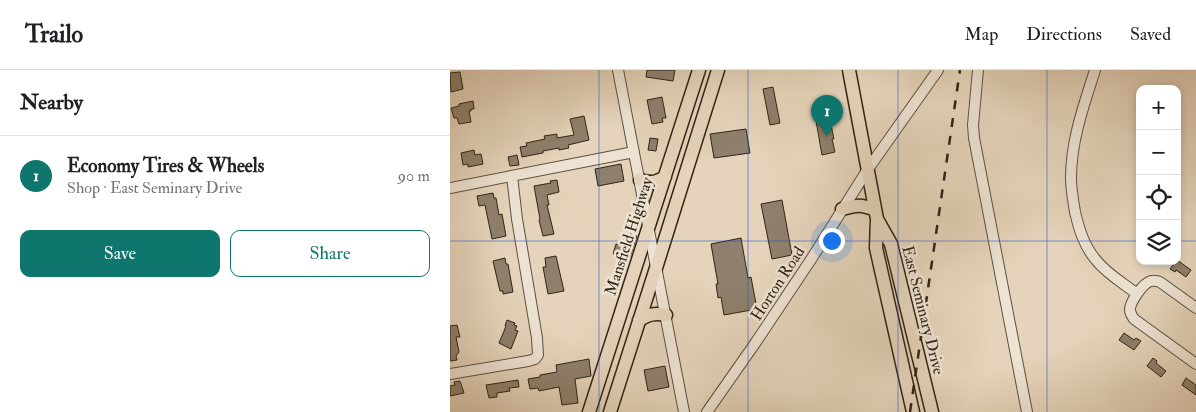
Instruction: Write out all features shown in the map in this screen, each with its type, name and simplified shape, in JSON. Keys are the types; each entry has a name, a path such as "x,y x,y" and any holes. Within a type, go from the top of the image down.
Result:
{"main road":[{"name":"Mansfield Highway","path":"589,412 699,70"},
{"path":"610,412 718,70"},
{"name":"East Seminary Drive","path":"849,70 876,214 876,248 913,412"},
{"path":"640,180 655,183 664,177"},
{"path":"842,209 857,205 865,206 876,214"},
{"name":"East Seminary Drive","path":"876,214 891,244 932,412"},
{"path":"639,320 657,313 666,315"}],"street":[{"path":"618,70 684,412"},
{"name":"Horton Road","path":"707,412 810,261 868,169 938,70"},
{"path":"978,70 973,125 974,138 1027,412"},
{"path":"1095,70 1076,133 1071,168 1072,196 1079,228 1087,249 1104,269 1137,294"},
{"path":"450,188 634,152"},
{"path":"450,374 528,361 535,359 538,355 512,176"},
{"path":"1196,308 1160,282 1155,281 1148,282 1137,294 1130,310 1134,319 1196,364"}],"building":[{"path":"647,70 675,70 673,81 646,77"},
{"path":"460,72 463,89 451,92 450,73"},
{"path":"773,87 780,123 770,125 763,89"},
{"path":"662,97 666,118 662,118 663,122 652,124 647,100"},
{"path":"473,101 474,109 469,111 471,122 459,124 457,118 454,118 451,108"},
{"path":"828,112 835,152 822,155 815,115"},
{"path":"584,116 589,140 568,145 569,148 543,151 543,153 522,157 520,147 527,146 526,143 545,139 544,136 557,134 557,138 574,135 570,119"},
{"path":"746,129 750,153 714,158 710,134"},
{"path":"650,138 658,139 656,151 648,150"},
{"path":"474,150 475,155 481,154 483,164 468,167 468,164 463,165 461,153"},
{"path":"517,155 519,165 510,166 508,157"},
{"path":"621,164 624,181 598,186 595,169"},
{"path":"557,180 559,192 547,195 549,205 547,205 554,234 543,236 534,186"},
{"path":"493,193 494,198 496,198 499,215 502,214 506,236 492,239 485,205 479,206 477,196"},
{"path":"782,200 792,255 772,259 761,204"},
{"path":"630,234 637,236 630,257 623,254 621,259 616,257 617,255 613,254 616,244 621,246 623,240 627,242"},
{"path":"741,238 748,278 751,277 757,309 724,315 721,297 718,298 716,284 718,284 711,244"},
{"path":"556,256 564,291 548,294 543,267 546,267 545,258"},
{"path":"505,258 506,264 508,264 513,292 503,294 503,291 500,291 493,261"},
{"path":"1181,263 1191,270 1186,277 1176,270 1175,272 1170,269 1173,265 1181,265"},
{"path":"507,320 515,323 514,325 517,326 515,330 518,331 511,349 499,343"},
{"path":"457,325 460,337 456,337 459,352 456,356 457,360 450,361 450,326"},
{"path":"1124,333 1134,340 1136,338 1141,341 1134,350 1119,340"},
{"path":"1153,358 1166,371 1161,377 1147,366"},
{"path":"589,359 591,376 575,379 578,403 562,405 559,387 539,391 538,388 530,389 528,379 557,372 556,365"},
{"path":"665,366 669,387 648,391 644,370"},
{"path":"1186,378 1196,385 1196,395 1182,385"},
{"path":"518,380 519,387 509,388 510,391 497,393 497,397 489,398 486,385"},
{"path":"460,381 464,393 450,396 450,386 455,385 454,382"}],"railway":[{"path":"910,412 960,70"}],"place":[{"name":"Economy Tires & Wheels","path":"827,136"}]}
